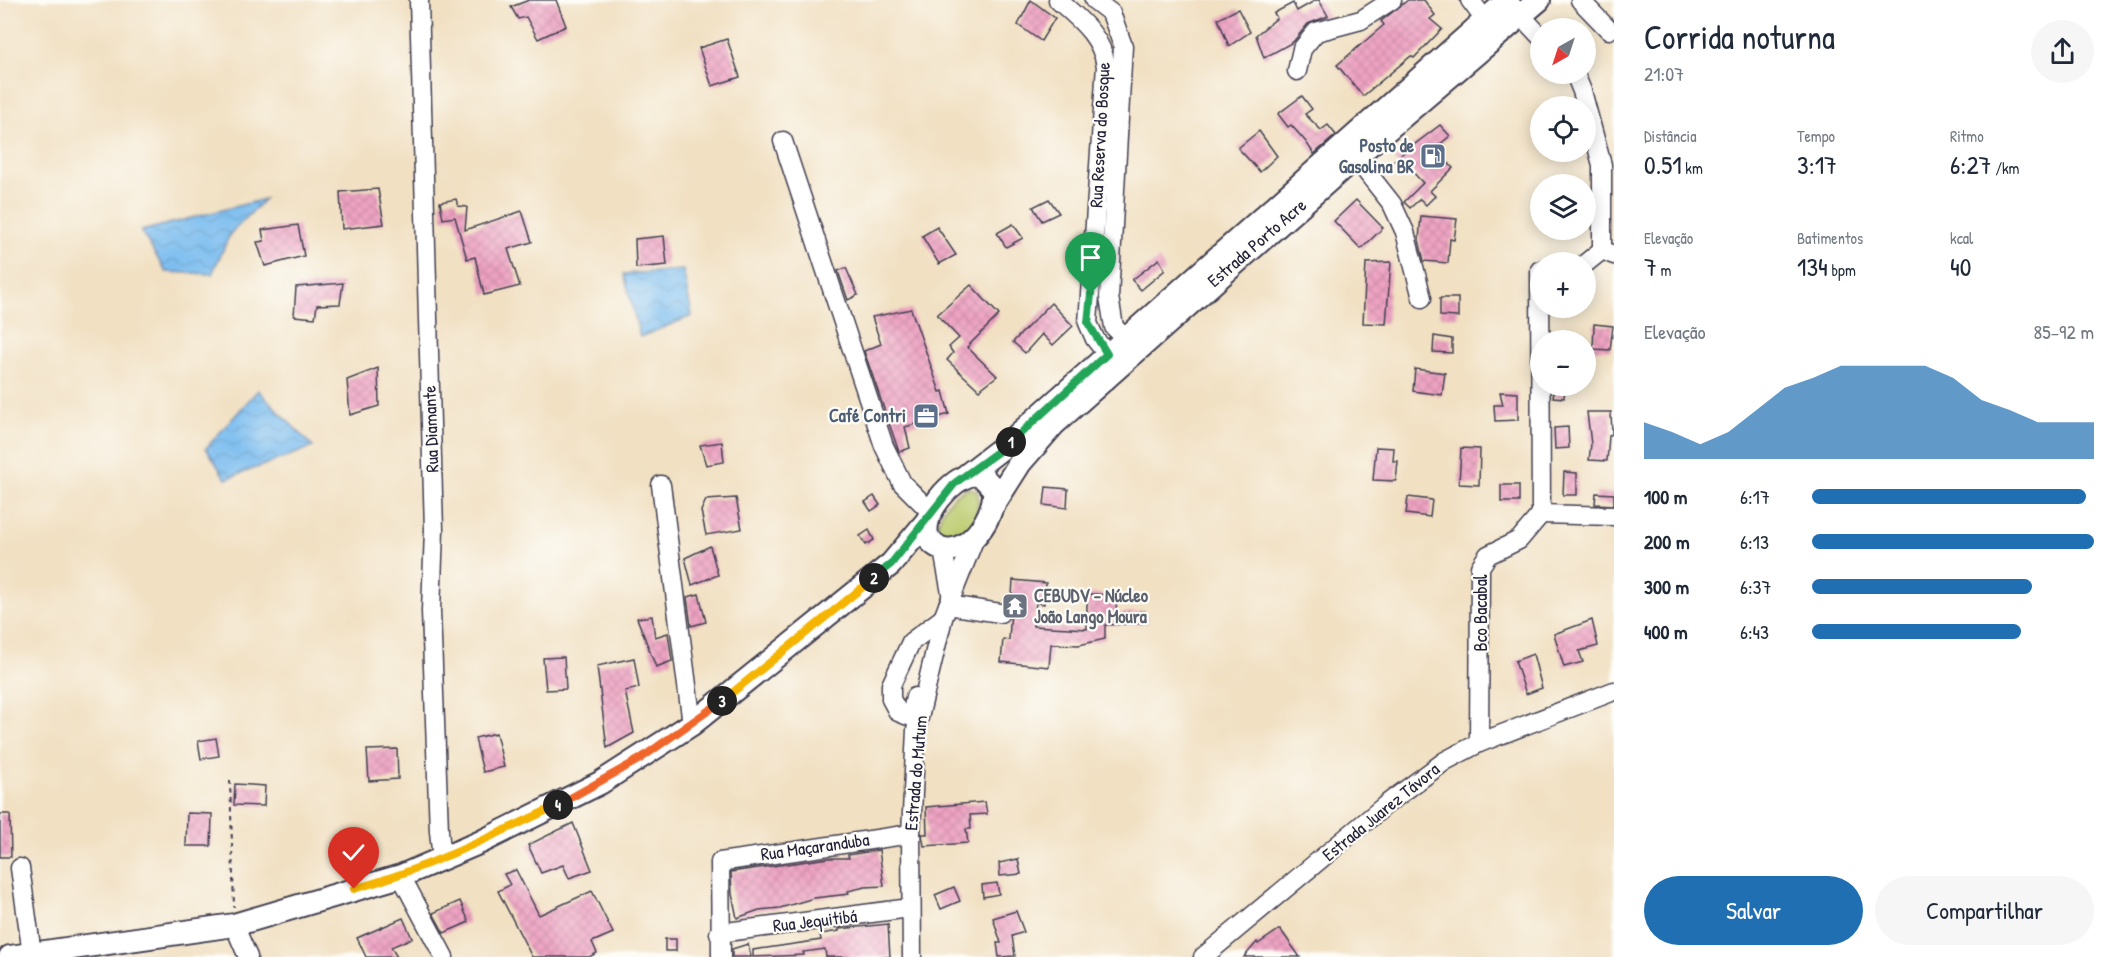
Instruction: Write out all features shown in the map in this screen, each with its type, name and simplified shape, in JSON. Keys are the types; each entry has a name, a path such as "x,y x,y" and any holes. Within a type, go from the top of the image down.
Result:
{"main road":[{"name":"Estrada Porto Acre","path":"967,475 1011,441 1485,20 1512,5 1539,0"},
{"name":"Estrada Porto Acre","path":"994,504 1020,463 1054,424 1355,157 1512,5"},
{"path":"21,955 234,925 401,876 442,859 600,783 693,724 891,564 955,483 967,475 974,474 990,482 994,489 994,504 985,523 976,534 959,548 940,549 891,564"},
{"path":"929,517 928,538 940,549"}],"street":[{"name":"Rua Diamante","path":"419,0 434,530 432,635 438,831 442,859"},
{"name":"Rua Reserva do Bosque","path":"1094,0 1111,14 1123,46 1124,64 1110,314 1114,327 1125,338"},
{"path":"1297,71 1302,49 1316,32 1361,20 1392,0"},
{"path":"1470,0 1485,20"},
{"path":"1580,0 1609,30"},
{"name":"Rua Reserva do Bosque","path":"1069,4 1094,32 1104,51 1106,82 1088,323 1107,354"},
{"path":"1512,5 1530,25"},
{"path":"1094,32 1111,14"},
{"path":"1579,84 1602,165 1608,252"},
{"path":"783,141 884,446 902,483 929,517"},
{"path":"1355,157 1392,204 1405,232 1422,298"},
{"path":"1540,318 1541,514 1614,516"},
{"path":"661,485 693,724"},
{"name":"Bco Bacabal","path":"1479,743 1480,567 1488,555 1519,540 1541,514"},
{"name":"Estrada do Mutum","path":"912,957 910,834 916,730 943,611 976,534"},
{"name":"Estrada do Mutum","path":"940,549 943,611"},
{"path":"943,611 1000,613"},
{"name":"Estrada Juarez Távora","path":"1203,957 1388,803 1446,760 1479,743 1614,691"},
{"name":"Rua Maçaranduba","path":"719,933 720,861 910,834"},
{"path":"20,868 21,955"},
{"path":"401,876 444,957"},
{"name":"Rua Jequitibá","path":"719,933 910,908"},
{"path":"234,925 248,957"},
{"path":"719,933 721,957"}],"path":[{"path":"230,780 234,925"}],"green space":[{"path":"970,488 977,491 976,515 963,534 948,541 936,530 940,517 951,499"}],"water":[{"path":"265,199 230,234 212,274 166,272 141,231"},
{"path":"683,270 692,316 640,337 624,274"},
{"path":"258,390 313,447 226,479 206,448"}],"building":[{"path":"529,0 556,0 566,26 538,39 526,17 518,19 511,7"},
{"path":"1031,0 1055,18 1041,41 1018,25"},
{"path":"1319,0 1328,16 1308,24 1293,42 1264,58 1256,35 1277,18 1274,13 1293,3 1297,11"},
{"path":"1408,0 1424,0 1435,15 1430,19 1442,29 1414,58 1411,56 1363,96 1337,65 1384,25 1381,21"},
{"path":"1238,9 1250,32 1229,46 1218,19"},
{"path":"727,39 740,77 712,86 699,48"},
{"path":"1302,96 1312,109 1305,114 1321,130 1328,125 1336,135 1314,154 1291,125 1288,127 1278,114"},
{"path":"1440,125 1450,136 1434,149 1453,168 1430,191 1435,196 1426,205 1420,199 1410,208 1404,202 1423,183 1409,168 1405,171 1394,160"},
{"path":"1259,131 1277,156 1260,172 1238,148"},
{"path":"378,189 384,224 342,229 340,192"},
{"path":"456,199 458,206 467,207 465,230 522,211 532,242 508,249 520,286 484,295 475,257 467,259 455,217 443,219 440,202"},
{"path":"1049,199 1059,213 1042,221 1033,207"},
{"path":"1356,200 1383,228 1361,249 1334,221"},
{"path":"1421,216 1457,219 1454,240 1450,239 1448,263 1424,261 1419,240"},
{"path":"1013,224 1023,238 1006,247 997,233"},
{"path":"298,225 304,256 265,266 257,242 264,241 262,230"},
{"path":"937,227 956,255 939,264 922,236"},
{"path":"664,236 667,265 636,268 635,239"},
{"path":"1159,259 1165,270 1141,290 1132,280"},
{"path":"1391,262 1386,324 1363,323 1366,263"},
{"path":"846,268 858,295 848,300 838,271"},
{"path":"343,283 340,304 317,305 315,318 294,316 296,287"},
{"path":"971,285 999,315 967,347 997,376 979,390 947,360 953,353 949,347 959,338 937,315"},
{"path":"1440,298 1458,298 1458,317 1440,316"},
{"path":"1051,303 1073,326 1053,345 1042,334 1025,353 1013,342"},
{"path":"911,309 940,392 943,391 949,414 905,427 910,448 899,452 864,351 881,344 872,317"},
{"path":"1594,324 1613,326 1610,350 1596,349 1596,330 1594,330"},
{"path":"1434,336 1452,339 1452,353 1433,352"},
{"path":"378,368 379,406 350,415 347,380"},
{"path":"1415,369 1445,373 1442,395 1413,391"},
{"path":"1500,392 1518,393 1518,420 1495,421 1494,405 1503,405"},
{"path":"1587,412 1611,412 1612,434 1609,436 1607,461 1589,460 1591,444"},
{"path":"1568,427 1569,448 1555,449 1554,428"},
{"path":"722,442 724,462 706,465 700,445"},
{"path":"1376,447 1394,448 1393,461 1398,461 1396,481 1373,480"},
{"path":"1461,448 1480,449 1479,485 1459,484"},
{"path":"1564,472 1577,473 1577,495 1563,495"},
{"path":"1501,485 1519,485 1519,502 1501,502"},
{"path":"1046,487 1068,489 1067,508 1044,505"},
{"path":"1596,493 1614,494 1614,505 1595,504"},
{"path":"874,496 880,505 871,511 865,502"},
{"path":"1408,497 1432,500 1430,517 1406,514"},
{"path":"736,498 742,529 706,535 701,511 706,500"},
{"path":"869,530 874,540 866,545 860,536"},
{"path":"710,546 718,575 692,585 685,558"},
{"path":"1013,580 1046,583 1044,604 1036,603 1033,626 1087,629 1087,594 1117,595 1116,614 1145,611 1147,623 1105,625 1105,639 1079,645 1051,644 1049,667 1001,662 1003,639 1009,640"},
{"path":"699,594 706,622 691,626 687,597"},
{"path":"652,616 655,637 668,633 672,661 656,667 637,618"},
{"path":"1592,620 1598,646 1579,651 1583,662 1564,667 1554,634"},
{"path":"1533,654 1542,688 1526,694 1515,661"},
{"path":"564,657 566,689 546,690 543,658"},
{"path":"634,658 639,688 625,691 634,733 607,748 597,666"},
{"path":"496,733 504,767 483,772 475,738"},
{"path":"216,738 219,756 201,759 198,741"},
{"path":"397,749 398,779 369,781 367,750"},
{"path":"235,784 265,786 264,806 234,805"},
{"path":"985,802 987,814 970,815 971,829 966,829 968,843 924,846 922,834 927,834 926,807"},
{"path":"187,813 212,814 211,846 186,846"},
{"path":"0,814 10,814 11,857 0,857"},
{"path":"573,823 592,870 569,878 563,865 541,873 528,845"},
{"path":"879,850 884,886 865,887 848,891 849,894 814,898 780,908 759,910 737,918 732,894 731,872 829,858 849,858 848,855"},
{"path":"1018,859 1021,874 1000,876 999,863"},
{"path":"516,870 539,915 592,891 613,933 592,942 597,953 589,957 532,957 498,891 510,885 504,874"},
{"path":"997,883 999,894 983,897 982,885"},
{"path":"954,887 960,901 941,909 935,895"},
{"path":"460,901 469,922 444,933 433,913"},
{"path":"1016,911 1024,932 1012,936 1015,956 999,957 997,943 1001,943 993,918"},
{"path":"403,918 412,938 391,947 397,957 366,957 357,938"},
{"path":"888,924 890,957 826,957 825,949 803,952 804,955 753,957 753,950 821,940 820,934 839,931 839,929"},
{"path":"1280,929 1300,957 1244,957 1257,942 1258,944"},
{"path":"665,939 676,939 676,951 665,951"},
{"path":"748,944 751,957 732,957 732,949"}],"place":[{"name":"Posto de Gasolina BR","path":"1433,156"},
{"name":"Café Contri","path":"926,416"},
{"name":"CEBUDV - Núcleo João Lango Moura","path":"1015,606"}],"route":[{"path":"354,889 401,876 481,842 600,783 693,724 753,676 891,564 955,483 1011,441 1107,354 1095,339 1088,323 1091,294"}]}
